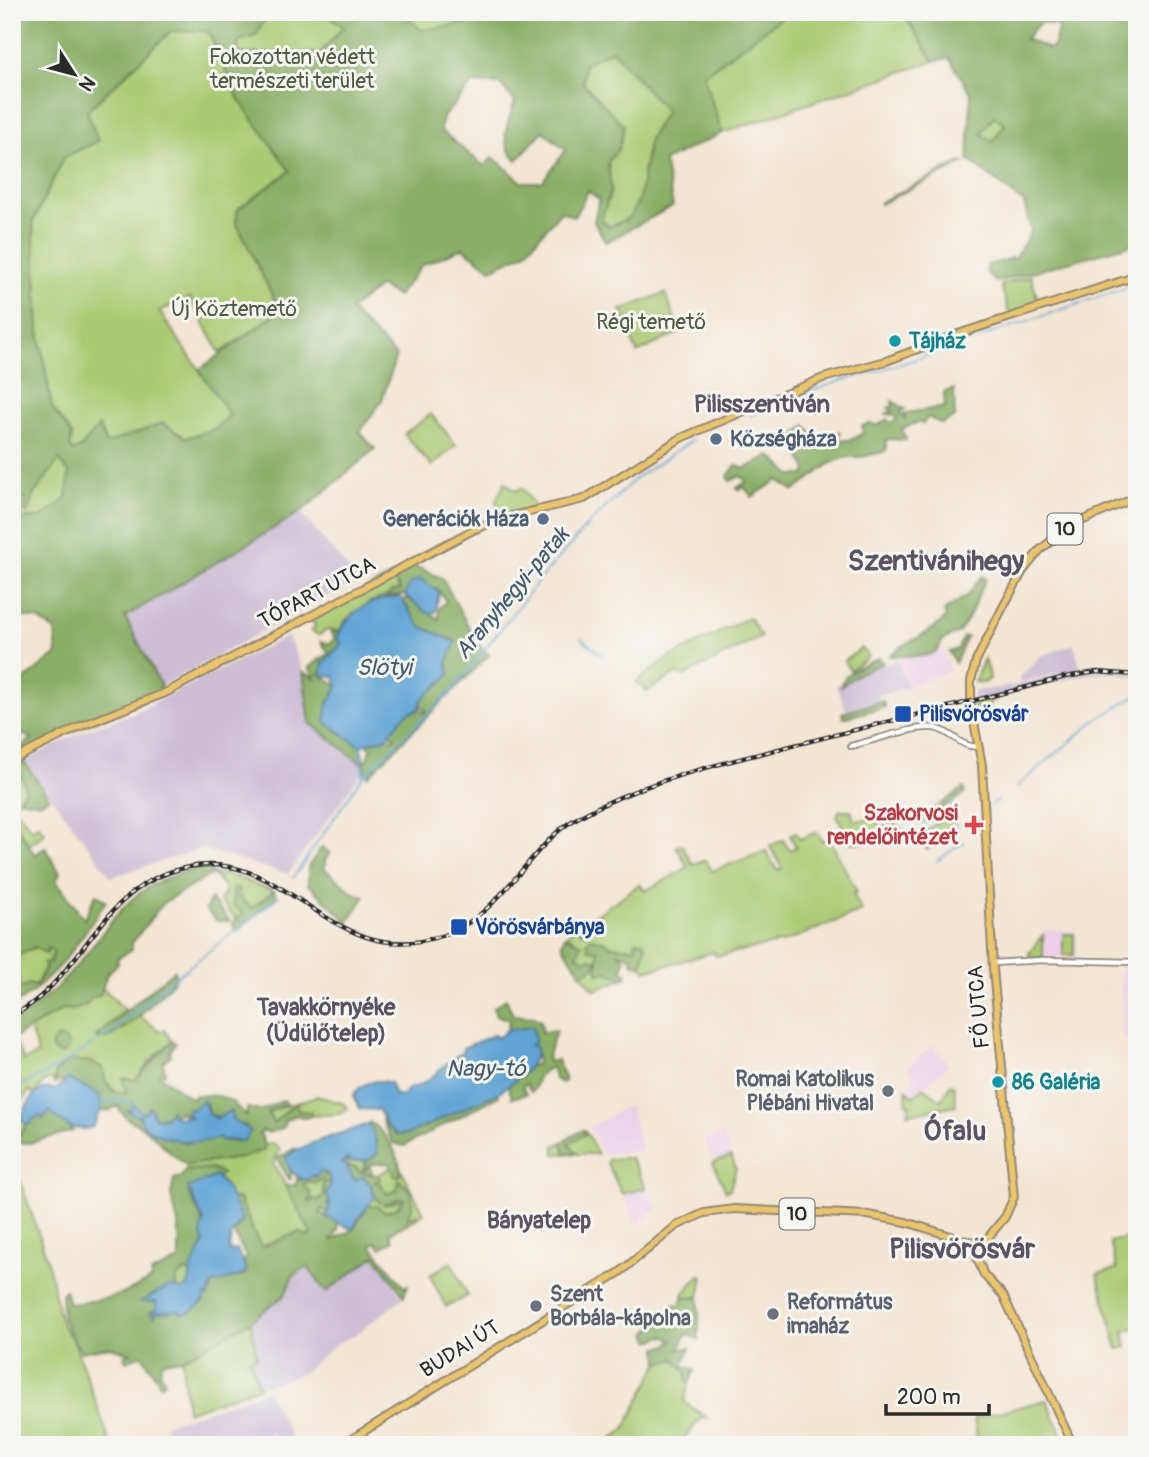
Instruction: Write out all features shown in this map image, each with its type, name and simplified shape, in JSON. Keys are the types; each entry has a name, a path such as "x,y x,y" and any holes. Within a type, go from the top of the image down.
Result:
{"main road":[{"name":"TÓPART UTCA","path":"12,760 81,726 150,700 458,537 500,519 584,499 681,438 814,382 886,361 950,337 1137,276"},
{"name":"FŐ UTCA","path":"975,1252 1005,1217 1014,1198 993,963 980,746 970,690 976,662 1023,571 1043,546 1077,522 1137,497"},
{"name":"BUDAI ÚT","path":"342,1445 598,1286 676,1226 697,1215 720,1210 881,1217 958,1239"},
{"name":"10","path":"958,1239 975,1243 985,1241"},
{"path":"958,1239 975,1252"},
{"path":"975,1243 975,1252 984,1275 1003,1295 1073,1445"}],"street":[{"path":"851,746 929,728 943,731 970,747 980,746"},
{"path":"993,963 1137,962"}],"shaded area":[{"path":"301,512 357,580 161,686 125,617"},
{"path":"288,636 303,672 310,723 366,767 288,874 201,849 111,877 25,761 79,733 135,712"},
{"path":"1074,644 1081,669 1020,683 1019,678 1040,656"},
{"path":"942,649 951,671 907,687 897,660"},
{"path":"897,660 907,687 878,696 880,702 847,711 836,686 854,675"},
{"path":"1114,670 1137,673 1137,677 1114,673 1085,675 973,702 973,691 1013,686 1084,671"},
{"path":"1044,929 1076,932 1076,957 1044,957"},
{"path":"1120,966 1137,967 1137,1037 1123,1040"},
{"path":"932,1045 949,1065 913,1097 906,1089 916,1079 907,1068"},
{"path":"630,1105 642,1151 603,1154 589,1127"},
{"path":"723,1133 731,1155 712,1161 705,1140"},
{"path":"645,1189 657,1208 637,1224 623,1196"},
{"path":"374,1256 403,1298 356,1334 336,1344 303,1373 259,1387 250,1358 257,1356 251,1321 285,1295 293,1276 307,1266 326,1292"},
{"path":"267,1391 291,1437 279,1444 272,1431 249,1445 233,1445 227,1434 206,1445 175,1445 164,1425"},
{"path":"272,1431 280,1445 249,1445"}],"green space":[{"name":"Fokozottan védett természeti terület","path":"12,12 268,12 256,36 239,41 237,49 242,54 320,53 343,27 325,12 402,12 421,30 512,17 512,12 789,12 703,75 722,133 664,161 673,206 606,242 594,222 599,199 588,191 574,217 561,211 525,253 491,269 463,248 422,265 397,297 380,286 350,310 396,356 382,400 360,432 375,449 301,512 125,617 161,686 159,693 12,758 12,752 32,739 23,734 17,746 12,748 12,690 57,654 55,631 38,619 12,615 12,523 17,525 25,518 41,518 67,498 69,473 59,460 34,494 27,513 23,512 26,499 12,493","holes":["171,31 208,31 239,100 290,171 238,209 236,222 280,311 199,370 230,415 214,429 186,438 163,423 106,444 99,426 82,447 73,452 70,446 72,435 52,408 39,332 33,221 64,157 98,141 87,111","612,50 666,111 649,139 639,200 629,218 610,227 601,220 611,190 608,162 619,148 624,126 583,83 584,64","473,83 500,84 515,101 507,125 506,140 507,147 517,160 543,131 566,150 542,182 522,182 493,157 484,166 440,130 444,116"]},
{"path":"45,12 220,12 231,48 231,54 221,55 234,86 233,47 223,12 359,12 381,76 348,84 341,102 350,134 296,145 237,94 290,171 238,209 236,222 280,311 220,353 190,298 159,311 231,416 214,429 186,438 163,423 106,444 99,426 81,447 73,452 70,446 72,435 52,408 39,332 33,222 64,157 98,141 87,111 171,31 202,30 179,14 156,43 58,115 63,125 51,141 23,140 12,115 12,44 19,35 26,38 33,34"},
{"path":"402,12 512,12 512,17 420,30"},
{"path":"789,12 913,12 905,17 934,61 722,133 703,75"},
{"path":"913,12 1137,12 1137,243 996,282 986,272 988,265 1016,257 1031,231 1024,203 968,159 971,93 949,58 934,61 905,16","holes":["1040,22 1059,26 1054,45 1049,49 1025,39","994,116 1005,124 992,142 981,134"]},
{"path":"612,50 666,111 649,139 639,200 629,218 610,227 601,220 611,190 608,161 619,148 624,126 583,83 584,64"},
{"path":"994,115 1005,123 993,142 981,134"},
{"path":"961,162 964,163 880,204 880,202"},
{"path":"1031,276 1039,304 1009,313 1001,285"},
{"name":"Régi temető","path":"665,293 680,332 637,353 621,310"},
{"path":"954,389 955,417 941,424 928,417 923,424 918,422 902,429 906,440 886,439 886,450 881,453 849,457 832,463 794,491 778,480 752,497 744,487 739,490 737,488 746,482 745,479 740,476 730,481 728,476 736,465 745,469 770,455 791,475 805,475 807,469 792,439 806,425 821,446 829,436 837,432 840,432 838,439 852,439 863,432 862,426 871,423 877,426 887,419 890,423 897,419 894,415 885,414 893,411 888,408 893,406 892,401 905,409 900,412 905,419 905,413 945,407 944,392"},
{"path":"431,414 456,445 432,466 404,434"},
{"path":"59,460 69,472 68,498 41,518 25,518 17,525 12,523 12,493 27,499 24,511 27,513 34,494"},
{"path":"505,482 516,491 522,488 536,508 502,516 496,501"},
{"path":"412,565 442,578 480,647 489,655 368,776 363,772 366,767 310,723 303,672 315,678 309,667 329,653 321,642 330,644 335,639 331,632 340,631 338,638 341,644 323,663 322,673 318,674 338,686 328,704 334,729 361,746 364,764 372,748 366,744 387,737 392,740 395,737 389,734 406,714 419,709 423,713 426,711 420,705 421,699 450,675 447,663 455,641 420,626 401,602 407,598 439,619 439,609 446,601 437,588 386,598 392,592 400,590 392,575"},
{"path":"392,575 400,591 370,602 344,622 340,631 326,630 319,635 311,631 316,626 310,619"},
{"path":"982,576 986,580 967,621 958,633 943,640 937,651 925,656 890,656 940,623 946,617 944,611 968,595"},
{"path":"749,617 761,637 684,676 676,674 647,691 636,682 665,660"},
{"path":"963,637 967,637 955,663 949,652 958,649"},
{"path":"862,648 868,657 850,670 844,661"},
{"path":"879,658 883,663 859,673 841,686 851,672"},
{"path":"984,659 990,679 984,683 974,682"},
{"path":"1003,695 991,701 983,716 977,717 973,702"},
{"path":"883,701 885,707 843,718 842,713"},
{"path":"24,762 49,797 40,803 18,799 26,790 20,772 15,770 12,775 12,766"},
{"path":"15,770 20,772 26,790 13,806 32,829 38,824 45,833 29,845 12,820 12,775"},
{"path":"964,788 965,793 921,823 917,821"},
{"path":"840,810 851,810 854,821 874,818 880,826 898,824 909,839 851,843 837,816"},
{"path":"951,813 951,832 927,850 916,838"},
{"path":"12,820 35,855 45,847 60,873 56,880 84,919 96,894 106,901 56,970 18,1003 12,987 26,987 28,984 36,986 46,968 44,963 50,963 54,952 47,948 47,954 35,947 19,955 12,943"},
{"path":"796,832 800,839 817,832 822,841 829,838 857,892 853,894 862,911 784,942 716,956 714,952 645,971 642,965 646,946 623,948 602,940 589,949 598,950 606,972 625,978 595,990 581,974 595,966 577,955 572,937 565,936 577,926 583,933 599,921 599,913 640,884 645,891 688,867 676,846 682,845 693,865 705,860 712,871 766,851 778,871 782,868 770,846 783,840 790,850 796,847 790,835"},
{"path":"322,847 330,853 325,860 325,869 355,894 365,896 348,922 308,884 308,867"},
{"path":"196,869 210,869 212,874 163,903 132,943 132,950 117,958 118,963 107,974 100,995 74,1010 63,1009 12,1039 12,1020 61,984 134,897 171,876"},
{"path":"212,874 230,875 274,891 252,908 232,892 242,912 236,919 219,900 225,894 224,886"},
{"path":"233,888 238,889 239,897 252,908 274,891 277,897 237,931 233,924 242,912 233,905"},
{"path":"210,899 230,921 217,921 206,910"},
{"path":"599,913 600,921 581,932 577,926"},
{"path":"1063,934 1074,934 1074,955 1063,955"},
{"path":"1043,935 1043,958 1030,958 1029,953"},
{"path":"565,936 582,944 577,955 585,960 597,960 595,966 581,974 562,944"},
{"path":"590,938 602,940 610,946 635,948 636,941 643,942 646,946 642,965 633,964 632,957 619,953 625,960 622,969 627,973 625,978 606,972 598,973 598,950 589,949 587,943"},
{"path":"35,947 47,954 46,947 54,952 35,986 12,987 20,981 12,965 19,955"},
{"path":"174,970 175,980 136,1020 107,1039 96,1037"},
{"path":"103,988 125,1010 96,1037 138,1015 160,1031 164,1030 172,1041 151,1060 126,1094 113,1091 105,1080 56,1072 54,1085 52,1079 45,1081 34,1094 29,1091 16,1109 26,1124 21,1134 12,1135 12,1087 19,1082 12,1070 12,1048 16,1045 24,1061 38,1054 30,1029 63,1009 100,995"},
{"path":"506,999 513,1015 533,1017 541,1021 542,1033 556,1030 547,1058 549,1062 557,1060 565,1081 562,1083 555,1079 552,1066 538,1076 531,1092 526,1084 522,1086 526,1094 512,1098 508,1085 531,1064 534,1066 537,1063 537,1053 530,1044 535,1042 531,1027 527,1030 507,1030 509,1020 496,1015 493,1008"},
{"path":"60,1038 68,1046 60,1054 52,1046"},
{"path":"172,1041 176,1043 170,1051 171,1055 163,1062 165,1073 159,1075 192,1099 195,1095 219,1096 231,1101 247,1116 247,1108 260,1111 284,1100 287,1104 268,1112 273,1123 296,1103 299,1111 311,1112 311,1116 305,1118 297,1115 285,1120 283,1128 268,1133 263,1130 259,1134 262,1136 264,1150 241,1158 187,1165 148,1131 126,1117 117,1106 108,1111 101,1110 100,1105 68,1080 56,1083 56,1072 68,1061 89,1061 103,1068 105,1080 113,1091 126,1094 123,1078 135,1080","holes":["206,1102 208,1114 246,1126 236,1142 221,1140 219,1137 186,1143 148,1129 139,1118 141,1114 130,1110 133,1108 143,1114 153,1112 155,1118 183,1112 183,1118 191,1119 189,1109 192,1111"]},
{"path":"951,1084 954,1086 956,1105 908,1114 910,1104 907,1104 906,1089 913,1097 924,1087 941,1100"},
{"path":"499,1092 499,1096 404,1146 393,1143 382,1121 383,1117 387,1126 409,1134"},
{"path":"317,1096 342,1103 348,1108 340,1114 311,1116 311,1112 299,1111 296,1104 273,1123 267,1112"},
{"path":"50,1111 73,1131 29,1143 12,1142 12,1135 21,1134 31,1119"},
{"path":"370,1122 396,1153 400,1176 395,1176 389,1163 372,1164 362,1171 377,1142 368,1124"},
{"path":"583,1130 585,1134 569,1143 577,1153 565,1153 562,1142"},
{"path":"585,1130 598,1154 555,1154 555,1146"},
{"path":"273,1143 280,1150 273,1163 313,1235 309,1237 299,1232 260,1247 239,1198 231,1200 216,1176 222,1174 209,1168 185,1171 187,1165 241,1158"},
{"path":"295,1148 298,1150 289,1155 289,1179 277,1159"},
{"path":"12,1156 47,1259 61,1323 74,1342 111,1445 12,1445"},
{"path":"731,1156 736,1168 730,1189 726,1191 713,1163"},
{"path":"631,1158 646,1188 622,1194 607,1163 609,1159"},
{"path":"349,1159 366,1160 363,1171 370,1168 372,1172 359,1172 357,1168 341,1164"},
{"path":"390,1165 396,1176 400,1176 401,1169 424,1213 419,1217 418,1214 407,1219 412,1208 410,1198 397,1190 387,1194 375,1183 380,1179 377,1175 389,1169"},
{"path":"347,1166 358,1168 359,1172 377,1175 380,1179 375,1183 381,1184 387,1194 397,1190 399,1180 412,1192 412,1208 407,1219 418,1214 419,1217 390,1233 393,1241 381,1248 376,1242 371,1245 404,1287 408,1285 404,1296 375,1256 326,1292 307,1266 293,1276 285,1295 251,1321 182,1359 162,1362 160,1372 165,1382 161,1385 142,1355 126,1361 124,1356 130,1353 110,1347 81,1352 63,1320 61,1293 65,1290 69,1304 112,1297 132,1290 152,1278 151,1273 179,1260 179,1228 171,1195 174,1179 181,1177 185,1171 209,1168 222,1174 188,1192 204,1229 203,1245 192,1274 185,1271 176,1278 175,1287 157,1292 144,1301 157,1302 156,1313 195,1307 205,1294 208,1296 212,1284 245,1274 244,1261 247,1258 234,1234 242,1219 231,1200 238,1198 261,1247 299,1232 309,1237 312,1235 285,1185 296,1185 297,1177 301,1180 321,1171 328,1174 315,1184 311,1181 304,1185 311,1193 311,1203 313,1198 318,1201 324,1195 323,1182 330,1181 329,1210 328,1213 321,1209 320,1213 338,1221 338,1231 330,1241 353,1230 368,1206 377,1206 384,1212 396,1209 404,1199 399,1198 385,1205 379,1202 371,1185 354,1180"},
{"path":"328,1174 329,1181 323,1182 324,1195 318,1201 309,1202 304,1185 311,1181 315,1184"},
{"path":"374,1198 385,1205 405,1199 396,1209 383,1212 377,1206 368,1206"},
{"path":"1127,1238 1133,1261 1137,1261 1137,1328 1124,1331 1127,1347 1118,1349 1097,1274 1117,1269 1110,1242"},
{"path":"451,1262 468,1296 446,1307 430,1275"},
{"path":"186,1271 192,1274 188,1286 183,1290 177,1289 176,1278"},
{"path":"700,1275 703,1276 699,1297 683,1298 683,1294"},
{"path":"699,1297 699,1340 687,1334 679,1349 690,1348 683,1365 695,1370 689,1383 686,1381 687,1373 675,1359 659,1363 658,1347 668,1345 673,1340 663,1336 651,1341 647,1334 674,1304 680,1305 683,1298"},
{"path":"251,1321 257,1357 250,1359 259,1387 187,1412 182,1359"},
{"path":"675,1359 687,1373 686,1381 689,1383 684,1402 707,1418 701,1418 679,1445 603,1445 624,1430 659,1363"},
{"path":"1047,1400 1066,1444 952,1445 977,1438 974,1418"}],"water":[{"path":"421,579 439,592 436,612 427,613 405,596 410,583"},
{"name":"Slötyi","path":"400,597 420,626 456,642 447,663 450,675 422,699 419,709 406,714 387,737 360,746 325,722 328,704 338,686 334,676 325,677 322,673 323,663 341,644 337,638 354,613 370,603"},
{"name":"Nagy-tó","path":"533,1027 535,1042 530,1045 536,1048 535,1055 528,1068 517,1079 499,1092 409,1134 397,1135 387,1126 379,1110 360,1109 353,1096 364,1085 379,1081 390,1083 395,1095 403,1095 409,1088 427,1081 463,1053 463,1048 494,1035 498,1038 507,1030"},
{"path":"68,1079 99,1094 101,1110 93,1127 81,1129 69,1126 50,1111 43,1119 41,1116 31,1120 31,1124 26,1124 20,1118 34,1094 46,1088 56,1090"},
{"path":"203,1100 208,1113 216,1118 231,1111 232,1119 251,1131 244,1141 220,1140 219,1137 199,1142 173,1139 150,1130 140,1115 126,1110 132,1110 132,1103 143,1114 150,1107 155,1118 165,1118 171,1110 172,1115 179,1118 190,1118 190,1115 186,1114 189,1108 192,1110"},
{"path":"368,1124 373,1131 378,1153 369,1160 347,1162 348,1159 341,1163 347,1166 354,1180 364,1177 371,1185 374,1198 357,1220 353,1230 326,1217 330,1206 327,1205 330,1202 326,1194 331,1185 328,1174 321,1171 316,1178 313,1175 307,1180 299,1178 292,1172 286,1157 315,1142"},
{"path":"216,1176 226,1187 242,1219 231,1234 229,1251 237,1250 247,1271 240,1276 212,1284 208,1297 205,1295 204,1301 193,1311 182,1314 178,1310 156,1313 154,1317 150,1312 157,1310 156,1302 140,1302 170,1286 183,1290 188,1286 192,1267 204,1243 201,1236 204,1221 188,1187"}],"waterway":[{"path":"750,415 834,383 901,364 1137,284"},
{"name":"Aranyhegyi-patak","path":"293,878 363,776 452,691 539,580 588,525 636,478 693,440"},
{"path":"581,638 602,655"},
{"path":"1027,778 1096,720 1137,695"},
{"name":"Aranyhegyi-patak","path":"360,746 363,776"},
{"path":"1016,787 1024,781"},
{"path":"991,805 998,801"},
{"path":"947,810 954,806 953,802"},
{"path":"937,861 956,847 955,810"},
{"path":"924,825 944,812"},
{"path":"957,847 965,843"},
{"name":"Aranyhegyi-patak","path":"12,1090 56,1068 115,1030 152,996 279,896"},
{"path":"100,1105 119,1099 132,1104"}],"railway":[{"path":"12,1016 35,1001 55,983 124,900 145,884 170,872 210,865 245,871 276,885 336,923 367,937 403,943 444,935 461,927 490,906 537,852 567,824 624,795 720,764 1065,677 1097,672 1137,675"}],"place":[{"name":"Tájház","path":"895,341"},
{"name":"Községháza","path":"716,439"},
{"name":"Generációk Háza","path":"543,519"},
{"name":"Pilisvörösvár","path":"903,714"},
{"name":"Szakorvosi rendelőintézet","path":"974,825"},
{"name":"Vörösvárbánya","path":"459,927"},
{"name":"86 Galéria","path":"998,1082"},
{"name":"Romai Katolikus Plébáni Hivatal","path":"888,1091"},
{"name":"Szent Borbála-kápolna","path":"536,1306"},
{"name":"Református imaház","path":"773,1314"}],"district":[{"name":"Pilisszentiván","path":"762,404"},
{"name":"Szentivánihegy","path":"936,561"},
{"name":"Tavakkörnyéke (Üdülőtelep)","path":"326,1020"},
{"name":"Ófalu","path":"955,1131"},
{"name":"Bányatelep","path":"539,1220"},
{"name":"Pilisvörösvár","path":"962,1249"}],"park label":[{"name":"Új Köztemető","path":"234,309"}]}
